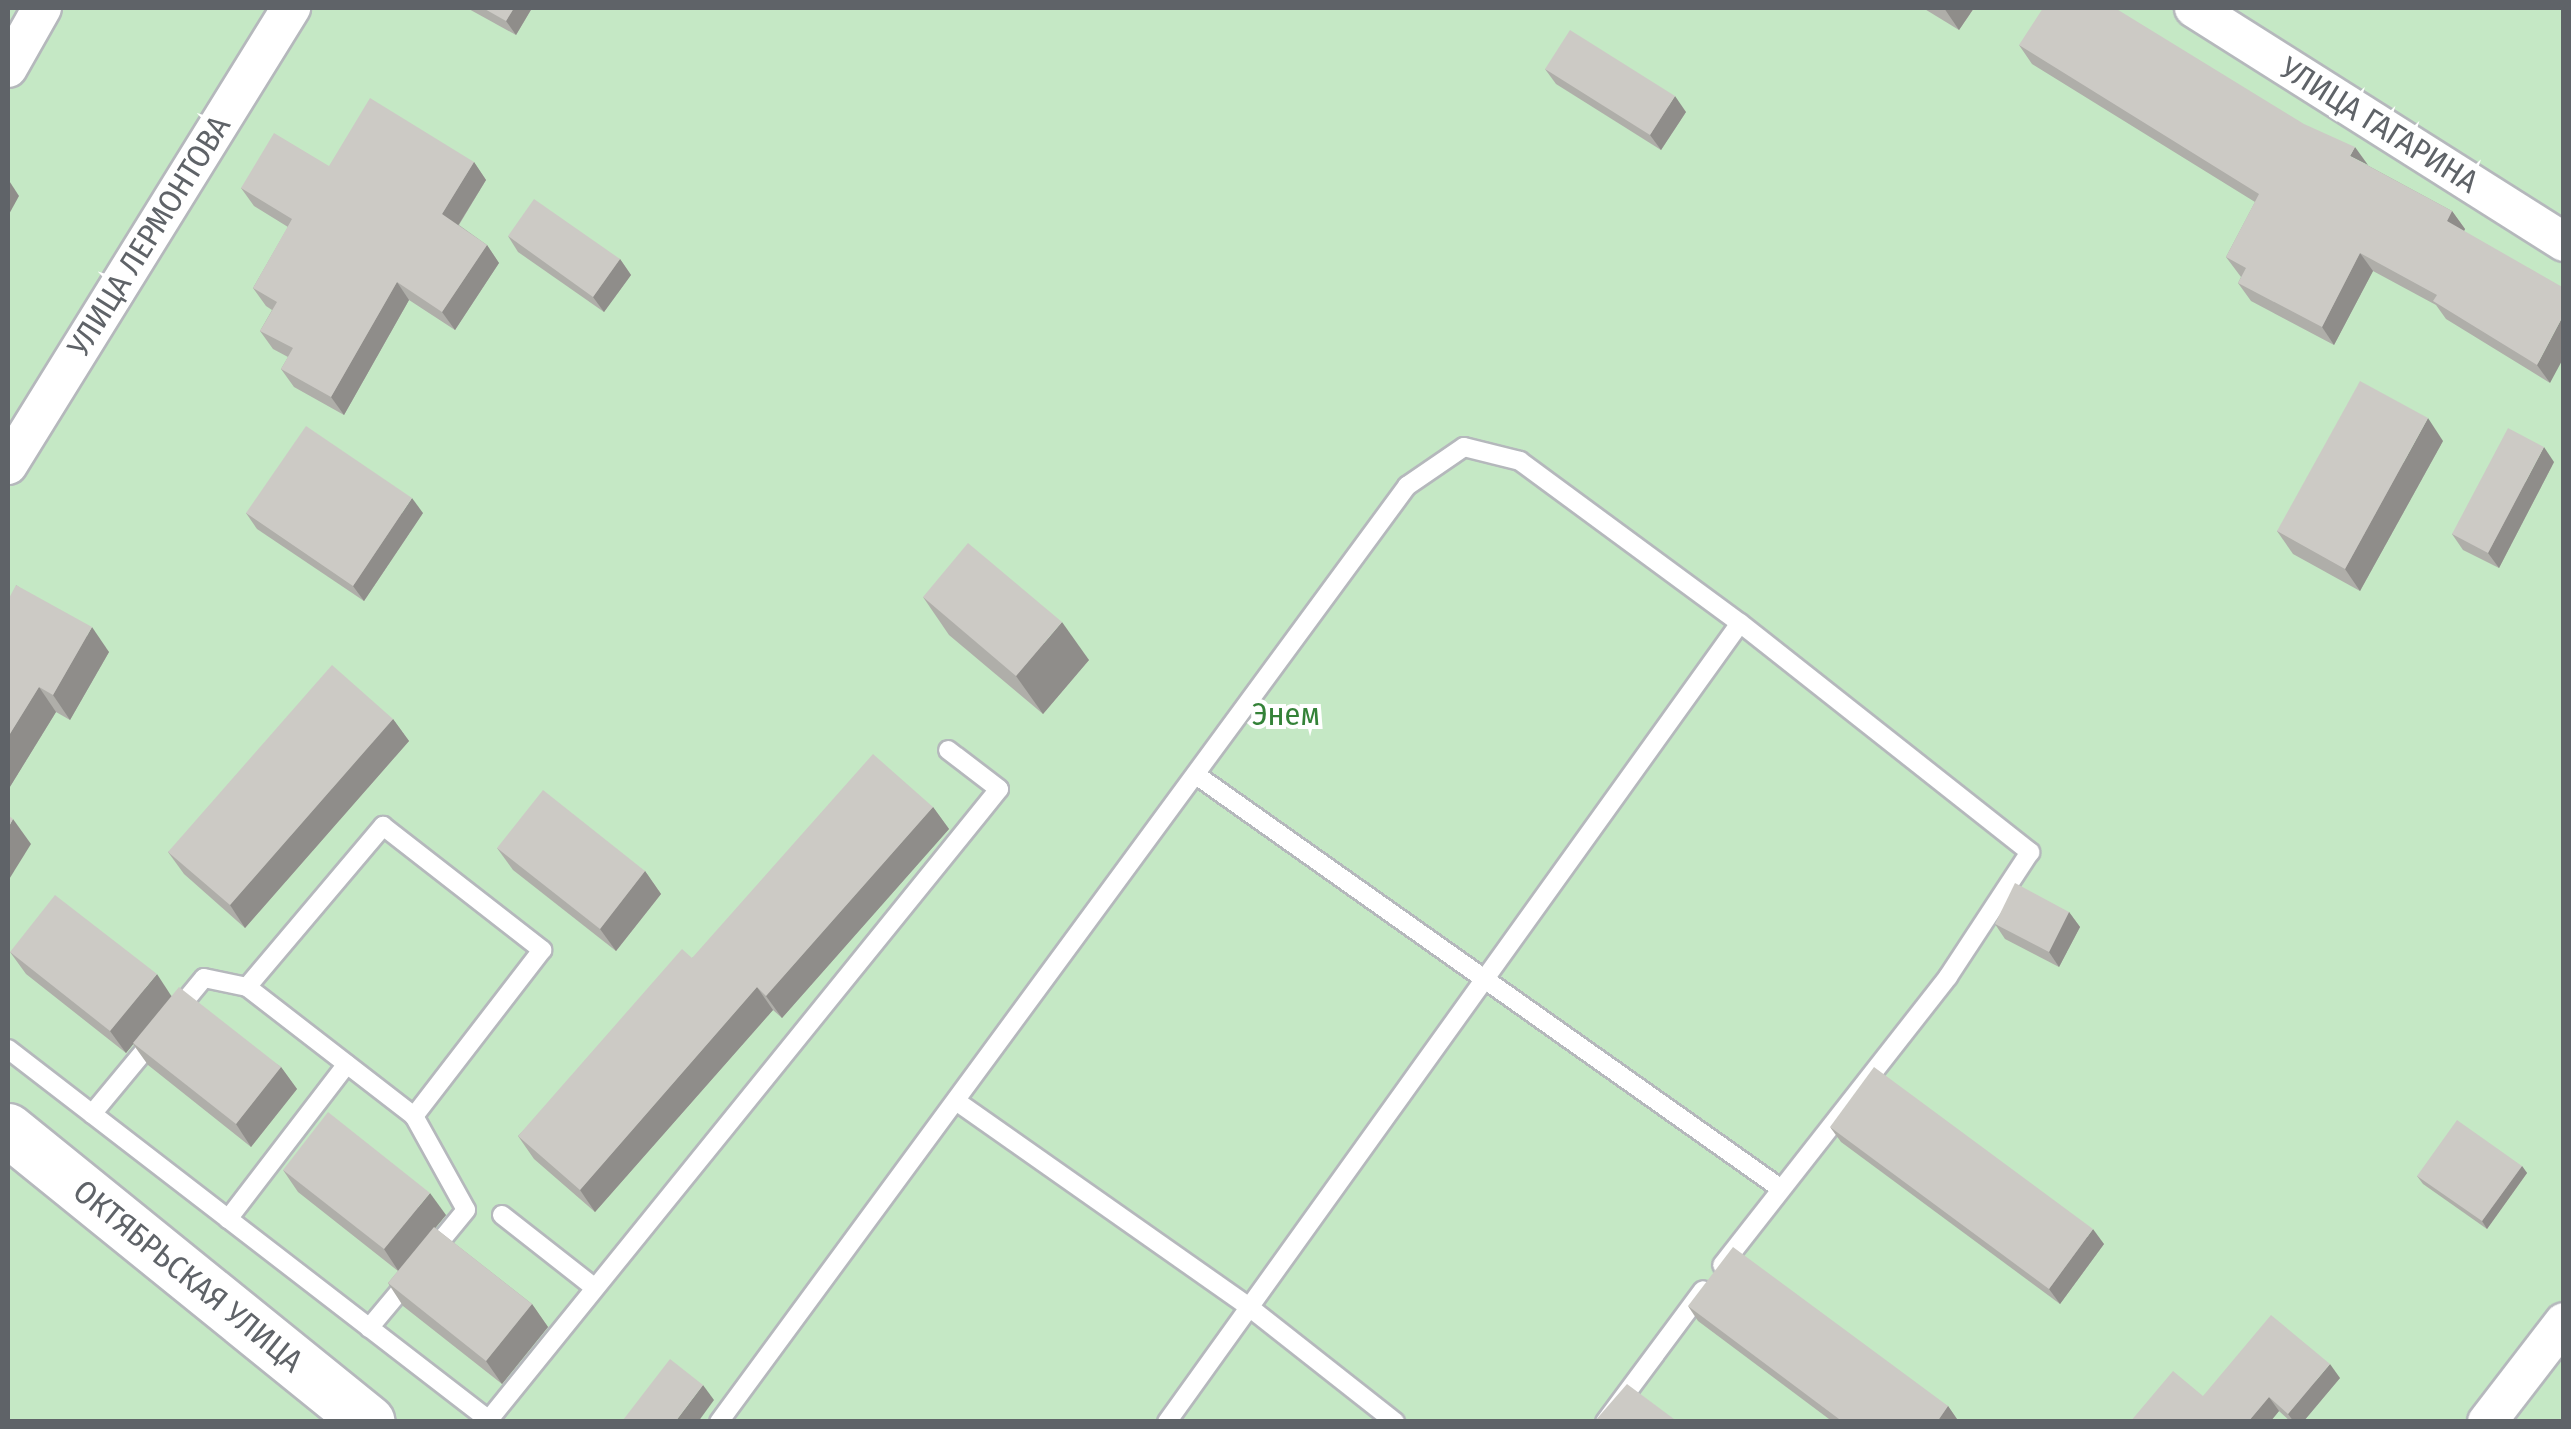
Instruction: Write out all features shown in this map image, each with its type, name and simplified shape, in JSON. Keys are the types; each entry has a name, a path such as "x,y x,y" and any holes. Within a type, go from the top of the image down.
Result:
{"main road":[{"name":"ОКТЯБРЬСКАЯ УЛИЦА","path":"8,1130 370,1422"}],"street":[{"name":"УЛИЦА ЛЕРМОНТОВА","path":"8,465 291,8"},
{"name":"УЛИЦА ГАГАРИНА","path":"2194,8 2564,242"},
{"path":"8,68 31,12"},
{"path":"2487,1422 2564,1322"}],"lane":[{"path":"719,1422 1199,777 1407,486 1464,447 1520,461 1740,623 2030,852 1948,978 1780,1188 1604,1422"},
{"path":"1167,1422 1740,623"},
{"path":"8,1049 488,1421 999,788 948,750"},
{"path":"1199,777 1483,982 1780,1188"},
{"path":"247,987 384,826 542,950 414,1116"},
{"path":"92,1114 204,978 247,987 414,1116 466,1210 369,1328"},
{"path":"228,1219 346,1064"},
{"path":"959,1102 1249,1307 1395,1422"},
{"path":"502,1215 595,1288"}],"green space":[{"name":"Энем","path":"8,8 2563,8 2563,1421 8,1422"}],"building":[{"path":"483,8 514,8 506,21"},
{"path":"2043,8 2115,8 2304,124 2355,147 2350,156 2452,211 2447,221 2564,288 2564,314 2537,365 2433,301 2437,295 2360,253 2322,327 2238,283 2246,268 2226,257 2259,194 2019,45"},
{"path":"1570,30 1675,96 1650,135 1545,69"},
{"path":"370,98 474,162 442,214 487,245 442,312 397,282 331,397 281,369 293,348 260,331 277,302 253,288 292,219 241,188 274,133 329,166"},
{"path":"534,199 620,259 593,297 508,236"},
{"path":"2360,381 2428,418 2345,569 2277,531"},
{"path":"306,426 412,498 353,586 246,513"},
{"path":"2508,428 2544,447 2488,553 2452,534"},
{"path":"968,543 1062,622 1016,676 923,597"},
{"path":"16,585 92,627 53,695 39,687 8,737 8,600"},
{"path":"332,665 393,719 230,905 168,852"},
{"path":"873,754 933,807 766,996 757,987 580,1190 518,1136 682,949 692,958"},
{"path":"543,790 645,871 600,929 497,848"},
{"path":"2015,883 2069,912 2049,952 1995,924"},
{"path":"55,895 157,974 110,1031 10,952"},
{"path":"179,987 281,1067 236,1124 133,1043"},
{"path":"1874,1067 2093,1229 2049,1289 1830,1127"},
{"path":"328,1112 430,1193 384,1249 283,1170"},
{"path":"2457,1120 2522,1166 2482,1221 2417,1176"},
{"path":"434,1227 532,1304 486,1361 388,1283"},
{"path":"1733,1247 1948,1406 1937,1422 1843,1422 1688,1306"},
{"path":"2271,1315 2330,1364 2288,1414 2269,1397 2248,1422 2130,1422 2173,1371 2203,1396"},
{"path":"670,1359 703,1385 675,1422 624,1422 623,1420"},
{"path":"1627,1384 1678,1422 1594,1422"}]}
